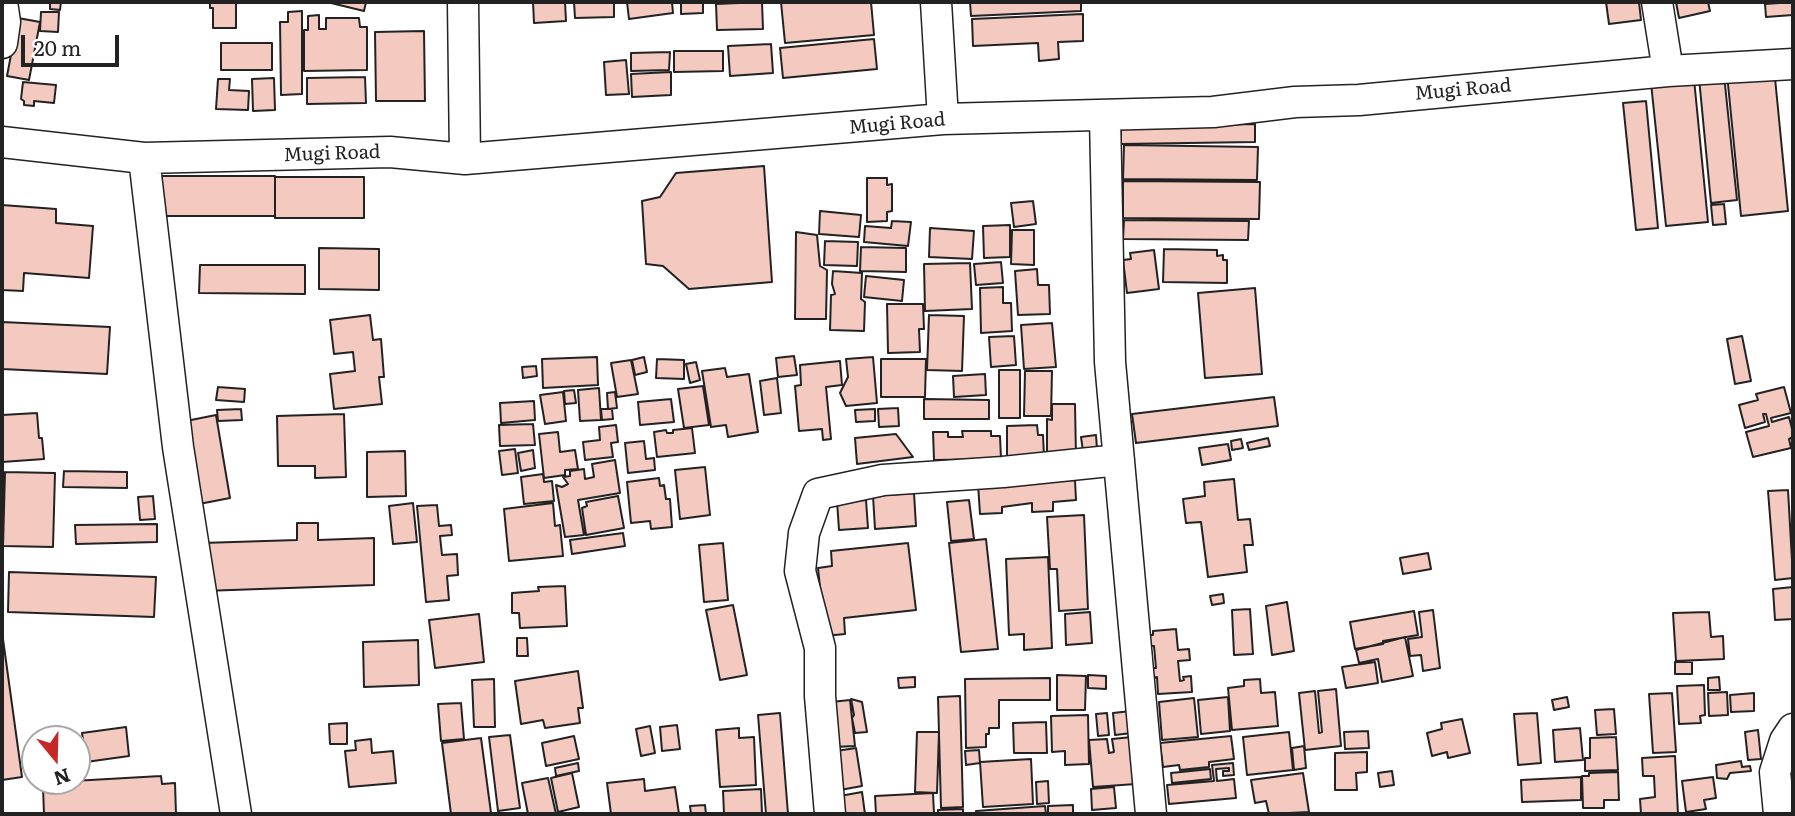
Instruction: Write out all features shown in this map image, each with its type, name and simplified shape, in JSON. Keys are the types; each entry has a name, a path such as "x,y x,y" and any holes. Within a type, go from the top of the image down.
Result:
{"street":[{"path":"2,2 5,22 2,43"},
{"path":"463,2 466,159"},
{"path":"936,2 943,120"},
{"path":"1657,2 1668,71"},
{"name":"Mugi Road","path":"2,142 144,158 390,152 466,159 943,120 1213,112 1295,102 1359,100 1668,71 1793,64"},
{"path":"1105,116 1110,362 1151,814"},
{"path":"144,158 178,447 236,814"},
{"path":"830,814 820,696 820,648 800,571 804,533 818,494 883,480 1003,472 1119,460"},
{"path":"1779,814 1775,772 1793,729"}],"building":[{"path":"50,2 61,2 60,10 50,9"},
{"path":"210,2 236,2 236,28 213,28 213,8 210,8"},
{"path":"327,2 366,2 364,11"},
{"path":"533,2 565,2 566,21 534,23"},
{"path":"574,2 614,2 614,17 575,18"},
{"path":"627,2 672,2 673,13 629,19"},
{"path":"681,2 703,2 703,13 681,14"},
{"path":"762,2 763,29 717,30 716,4"},
{"path":"781,2 871,2 874,35 785,43"},
{"path":"970,2 1081,2 1081,11 971,16"},
{"path":"1606,2 1639,2 1641,20 1609,24"},
{"path":"1676,2 1708,2 1710,11 1679,18"},
{"path":"1793,2 1793,15 1766,17 1765,4"},
{"path":"302,11 302,94 281,95 280,22 288,22 288,12"},
{"path":"41,12 59,12 58,32 40,31"},
{"path":"1083,14 1083,41 1058,42 1059,59 1039,61 1038,43 973,46 972,19"},
{"path":"319,15 319,29 326,29 326,18 359,18 360,27 367,27 367,70 304,71 304,30 308,30 308,16"},
{"path":"18,18 40,22 29,80 7,76"},
{"path":"424,31 425,101 376,101 375,32"},
{"path":"874,39 877,69 783,78 780,48"},
{"path":"221,43 272,43 272,70 221,70"},
{"path":"771,44 773,73 730,76 728,46"},
{"path":"674,51 723,51 723,71 674,72"},
{"path":"670,52 669,70 631,71 631,53"},
{"path":"626,60 629,94 606,95 604,62"},
{"path":"671,72 671,95 632,97 631,74"},
{"path":"1727,74 1775,78 1788,211 1741,216"},
{"path":"1724,75 1737,200 1711,203 1699,78"},
{"path":"365,77 366,103 307,104 307,78"},
{"path":"274,78 275,110 253,111 252,79"},
{"path":"218,79 230,79 229,90 249,91 248,110 216,109"},
{"path":"1694,79 1708,222 1666,226 1651,83"},
{"path":"23,82 56,85 54,103 34,101 34,106 24,105 21,99"},
{"path":"1646,101 1658,228 1636,230 1623,103"},
{"path":"1255,124 1255,142 1121,144 1121,126"},
{"path":"1124,145 1258,147 1257,180 1123,179"},
{"path":"764,166 772,282 689,289 663,266 646,264 642,201 660,197 676,173"},
{"path":"162,176 275,176 275,216 162,216"},
{"path":"275,177 364,177 364,218 275,218"},
{"path":"867,178 887,178 887,185 892,184 892,211 887,212 887,221 867,222"},
{"path":"1123,181 1260,182 1259,219 1123,218"},
{"path":"1033,201 1036,224 1014,227 1011,203"},
{"path":"1724,204 1726,224 1713,225 1711,205"},
{"path":"2,205 56,209 56,223 93,226 89,278 24,273 23,291 2,290"},
{"path":"820,211 861,215 859,237 819,234"},
{"path":"1124,220 1249,221 1248,240 1123,239"},
{"path":"892,221 911,222 908,246 864,242 865,226 891,228"},
{"path":"1010,225 1010,257 984,258 983,226"},
{"path":"930,228 974,231 972,259 929,257"},
{"path":"1012,230 1034,230 1034,265 1011,264"},
{"path":"796,232 817,235 820,266 827,270 826,319 795,319"},
{"path":"825,241 858,242 857,266 824,265"},
{"path":"861,247 906,248 906,272 860,271"},
{"path":"319,248 379,249 379,290 319,289"},
{"path":"1164,249 1217,250 1217,256 1223,255 1223,260 1227,260 1227,283 1163,282"},
{"path":"1154,250 1159,289 1127,293 1123,260 1131,259 1130,253"},
{"path":"1001,262 1003,283 976,285 974,264"},
{"path":"970,263 972,309 925,311 924,264"},
{"path":"200,265 305,265 305,294 199,293"},
{"path":"1037,269 1038,285 1049,285 1050,314 1018,315 1015,271"},
{"path":"833,271 862,273 864,331 830,330 831,295 835,294 832,284"},
{"path":"866,276 904,280 902,301 864,297"},
{"path":"1003,287 1003,303 1011,303 1012,331 981,333 980,288"},
{"path":"1255,288 1262,374 1205,378 1198,293"},
{"path":"887,304 923,304 924,329 919,329 920,352 888,353"},
{"path":"370,315 373,340 381,339 384,377 379,377 382,404 334,409 330,374 355,371 353,352 334,354 330,320"},
{"path":"929,315 964,316 962,371 927,370"},
{"path":"2,322 110,327 107,374 2,369"},
{"path":"1052,323 1056,367 1024,369 1021,325"},
{"path":"1014,336 1016,365 991,367 989,337"},
{"path":"1742,336 1751,381 1735,384 1727,339"},
{"path":"794,356 797,375 778,377 776,358"},
{"path":"597,357 598,385 543,388 542,359"},
{"path":"644,357 647,372 635,375 632,360"},
{"path":"873,357 877,403 846,406 840,393 848,377 846,359"},
{"path":"657,359 684,360 684,379 656,378"},
{"path":"881,359 926,359 925,397 881,397"},
{"path":"631,360 638,394 617,397 611,363"},
{"path":"840,361 842,385 826,387 831,439 823,440 822,429 799,431 795,386 801,385 800,365"},
{"path":"696,362 700,380 690,383 686,364"},
{"path":"536,366 537,376 523,378 522,367"},
{"path":"725,368 727,377 749,374 758,432 728,437 726,425 711,427 702,371"},
{"path":"999,370 1020,370 1020,418 999,418"},
{"path":"1025,371 1052,371 1051,416 1024,416"},
{"path":"985,374 986,395 954,397 953,376"},
{"path":"777,378 781,413 764,415 760,381"},
{"path":"703,386 709,425 684,428 678,389"},
{"path":"218,387 245,389 244,402 216,400"},
{"path":"1784,387 1791,413 1771,418 1772,422 1789,417 1793,433 1793,437 1789,439 1791,448 1753,457 1746,432 1769,426 1766,414 1763,414 1765,422 1745,428 1739,405 1758,400 1756,394"},
{"path":"599,388 601,420 580,421 578,390"},
{"path":"574,390 576,403 565,404 564,391"},
{"path":"563,392 566,421 545,424 540,395"},
{"path":"615,392 617,408 608,409 607,393"},
{"path":"1274,397 1278,426 1136,443 1132,414"},
{"path":"671,399 674,422 640,425 638,402"},
{"path":"924,399 989,400 989,419 924,419"},
{"path":"534,401 535,420 501,423 500,403"},
{"path":"1052,404 1075,404 1076,457 1047,458 1047,419 1052,420"},
{"path":"898,408 899,426 879,427 878,409"},
{"path":"241,409 242,420 218,421 217,410"},
{"path":"601,409 612,409 613,419 602,420"},
{"path":"875,409 875,421 856,422 855,410"},
{"path":"37,413 44,459 2,462 2,415"},
{"path":"344,414 346,477 315,478 315,466 278,466 277,416"},
{"path":"216,415 230,498 199,504 186,421"},
{"path":"533,424 535,445 500,446 499,425"},
{"path":"616,425 618,442 611,443 613,457 585,460 583,442 600,440 599,427"},
{"path":"1037,425 1038,435 1043,435 1044,457 1007,459 1007,426"},
{"path":"692,428 695,453 657,457 654,432 666,430 667,433 673,433 673,430"},
{"path":"962,431 991,431 991,436 1000,436 1001,459 934,460 933,432 948,432 948,437 963,437"},
{"path":"558,432 560,452 575,450 578,469 565,470 565,475 544,478 539,434"},
{"path":"896,434 913,457 857,464 855,438"},
{"path":"1096,435 1097,449 1083,451 1081,437"},
{"path":"1268,438 1270,446 1249,450 1247,443"},
{"path":"1241,439 1243,448 1232,450 1231,441"},
{"path":"644,441 646,459 654,458 655,470 628,473 625,443"},
{"path":"1228,444 1231,460 1202,465 1199,448"},
{"path":"515,449 518,473 502,475 499,451"},
{"path":"533,450 535,468 521,471 518,453"},
{"path":"405,451 406,496 367,497 367,452"},
{"path":"615,460 620,493 578,500 584,535 565,537 556,485 562,487 568,484 563,477 570,476 570,471 584,469 585,479 594,477 592,464"},
{"path":"705,467 710,515 680,519 675,470"},
{"path":"64,471 127,472 127,488 63,487"},
{"path":"5,472 55,473 53,547 3,546"},
{"path":"543,474 544,482 552,481 554,501 524,504 521,477"},
{"path":"659,478 660,486 664,485 666,499 670,499 672,527 651,529 650,521 631,523 627,482"},
{"path":"1234,479 1238,520 1250,519 1253,545 1244,545 1247,572 1208,577 1201,522 1186,523 1183,499 1205,496 1204,482"},
{"path":"1075,480 1076,500 1053,502 1053,511 1032,512 1032,503 1002,507 1002,513 980,514 978,484"},
{"path":"1788,490 1793,578 1775,580 1768,491"},
{"path":"914,493 916,526 875,529 873,496"},
{"path":"153,496 155,519 140,520 138,497"},
{"path":"618,496 624,528 586,535 582,508 587,506 586,502"},
{"path":"866,500 868,528 839,530 837,501"},
{"path":"969,500 974,539 951,541 947,502"},
{"path":"413,503 417,542 393,544 389,506"},
{"path":"553,503 555,526 560,525 563,556 509,561 504,509"},
{"path":"437,505 439,526 451,525 452,535 440,536 442,555 457,554 458,575 447,576 449,600 426,602 417,506"},
{"path":"1084,515 1088,609 1059,611 1057,569 1050,569 1047,517"},
{"path":"297,523 318,523 318,540 374,538 374,585 203,591 202,543 297,540"},
{"path":"157,524 157,542 76,544 75,525"},
{"path":"623,533 625,546 572,554 570,540"},
{"path":"986,539 998,649 961,652 949,543"},
{"path":"723,543 728,600 704,602 699,545"},
{"path":"908,543 916,610 844,618 845,634 825,636 818,568 832,566 831,551"},
{"path":"1428,553 1431,569 1403,574 1400,558"},
{"path":"1048,557 1052,648 1024,650 1024,634 1009,635 1006,559"},
{"path":"9,572 156,577 154,617 8,612"},
{"path":"565,586 567,626 520,628 519,613 512,613 512,593 539,591 538,587"},
{"path":"1793,587 1793,619 1775,620 1773,589"},
{"path":"1223,594 1224,603 1212,605 1210,596"},
{"path":"1287,602 1294,651 1272,655 1266,606"},
{"path":"733,605 747,675 720,680 706,610"},
{"path":"1250,609 1253,654 1234,655 1232,610"},
{"path":"1433,610 1440,668 1423,671 1421,655 1410,656 1408,639 1422,637 1419,612"},
{"path":"1414,611 1418,635 1355,649 1350,622"},
{"path":"1090,612 1092,643 1066,645 1065,614"},
{"path":"1709,612 1711,637 1723,636 1724,659 1676,661 1673,613"},
{"path":"479,614 484,662 435,668 429,620"},
{"path":"1176,629 1178,650 1189,649 1190,660 1178,661 1180,681 1184,680 1183,677 1191,676 1192,692 1158,694 1157,677 1153,678 1152,668 1156,668 1150,635 1153,635 1153,631"},
{"path":"2,632 21,777 2,780"},
{"path":"1405,637 1413,676 1382,682 1378,659 1359,663 1356,650"},
{"path":"517,638 527,638 528,656 517,656"},
{"path":"418,640 419,685 364,687 363,642"},
{"path":"1375,662 1378,683 1346,688 1342,667"},
{"path":"1675,662 1692,662 1692,674 1675,674"},
{"path":"578,671 583,708 578,708 580,723 545,728 543,720 521,724 515,681"},
{"path":"1057,675 1086,676 1085,710 1057,710"},
{"path":"1088,675 1106,676 1106,689 1088,688"},
{"path":"915,677 915,687 899,688 898,678"},
{"path":"1719,677 1720,690 1708,690 1708,678"},
{"path":"1050,678 1050,700 999,700 999,728 989,728 986,747 966,748 965,679"},
{"path":"494,679 495,727 474,727 472,680"},
{"path":"1260,679 1261,693 1275,692 1278,726 1232,730 1228,688 1244,686 1244,680"},
{"path":"1704,685 1705,715 1700,716 1701,723 1679,724 1677,686"},
{"path":"1336,689 1341,746 1305,750 1299,693 1315,691 1319,733 1322,732 1318,691"},
{"path":"1727,692 1728,715 1709,716 1708,693"},
{"path":"1672,693 1676,752 1653,753 1649,694"},
{"path":"1754,693 1754,711 1731,712 1730,695"},
{"path":"960,696 963,807 941,808 938,697"},
{"path":"1228,697 1230,731 1201,734 1198,700"},
{"path":"1567,697 1569,707 1554,710 1552,700"},
{"path":"1194,698 1198,737 1162,740 1159,702"},
{"path":"851,699 862,702 867,732 855,733"},
{"path":"850,700 855,746 834,747 831,702"},
{"path":"461,703 464,739 441,741 438,704"},
{"path":"1614,709 1616,734 1597,735 1595,710"},
{"path":"1131,711 1132,733 1115,735 1113,713"},
{"path":"780,713 788,814 766,814 758,715"},
{"path":"1107,713 1109,735 1098,736 1096,714"},
{"path":"1537,713 1541,763 1518,765 1514,714"},
{"path":"1088,715 1089,764 1065,765 1065,751 1052,752 1051,716"},
{"path":"1462,719 1470,753 1448,758 1447,752 1432,756 1427,733 1442,729 1441,723"},
{"path":"1046,722 1047,753 1014,753 1013,723"},
{"path":"347,723 347,744 330,744 329,724"},
{"path":"677,725 680,749 662,751 660,727"},
{"path":"650,726 655,753 641,756 636,729"},
{"path":"126,727 129,756 91,761 91,732"},
{"path":"739,728 739,738 754,737 756,785 720,787 716,730"},
{"path":"1580,728 1583,760 1555,762 1553,730"},
{"path":"1758,730 1761,759 1748,760 1745,732"},
{"path":"1368,731 1369,748 1345,749 1344,732"},
{"path":"917,732 939,732 937,793 915,792"},
{"path":"1289,732 1293,770 1247,775 1243,737"},
{"path":"510,735 520,808 498,811 489,737"},
{"path":"574,736 579,759 546,766 542,743"},
{"path":"1231,736 1234,759 1209,762 1209,767 1180,770 1179,765 1163,767 1160,743"},
{"path":"1132,737 1136,784 1093,787 1089,740 1107,739 1109,753 1114,752 1112,739"},
{"path":"1616,737 1618,770 1585,771 1585,758 1590,758 1590,738"},
{"path":"481,738 491,813 451,814 442,743"},
{"path":"371,739 372,753 393,751 396,783 349,787 345,751 356,750 355,741"},
{"path":"1304,746 1306,768 1294,770 1292,748"},
{"path":"856,748 862,786 840,790 836,751"},
{"path":"979,750 980,763 966,765 965,751"},
{"path":"1367,752 1367,772 1356,773 1357,790 1335,790 1335,753"},
{"path":"1675,756 1678,814 1641,814 1640,799 1655,797 1654,776 1643,776 1642,758"},
{"path":"1031,759 1033,804 983,807 980,762"},
{"path":"1741,761 1742,767 1750,766 1751,771 1730,773 1727,779 1717,778 1716,765"},
{"path":"578,763 579,771 556,776 555,768"},
{"path":"1233,763 1234,775 1223,776 1223,771 1229,771 1229,768 1216,769 1217,781 1234,779 1236,798 1169,804 1167,785 1214,781 1212,765"},
{"path":"1210,769 1211,779 1172,783 1171,773"},
{"path":"1392,771 1394,785 1380,787 1378,773"},
{"path":"1618,772 1619,800 1604,800 1604,808 1583,808 1582,776 1589,776 1589,773"},
{"path":"572,773 579,807 558,812 551,778"},
{"path":"1303,773 1309,812 1269,814 1266,801 1255,803 1251,780"},
{"path":"161,776 162,784 175,783 176,814 44,814 43,795 91,795 91,780"},
{"path":"1581,777 1581,800 1522,802 1521,780"},
{"path":"1713,777 1716,798 1704,800 1706,809 1686,812 1682,781"},
{"path":"548,778 556,814 528,814 522,783"},
{"path":"644,779 645,791 675,787 679,814 611,814 607,783"},
{"path":"1048,781 1049,803 1037,804 1036,782"},
{"path":"1114,787 1116,808 1092,810 1091,789"},
{"path":"761,789 762,814 724,814 723,791"},
{"path":"862,792 865,814 843,814 840,796"},
{"path":"933,793 934,814 876,814 875,796"},
{"path":"705,805 706,814 691,814 690,806"},
{"path":"1073,805 1073,814 1048,814 1048,806"},
{"path":"1045,806 1046,814 976,814 976,811"},
{"path":"963,809 963,814 938,814 938,810"}]}
